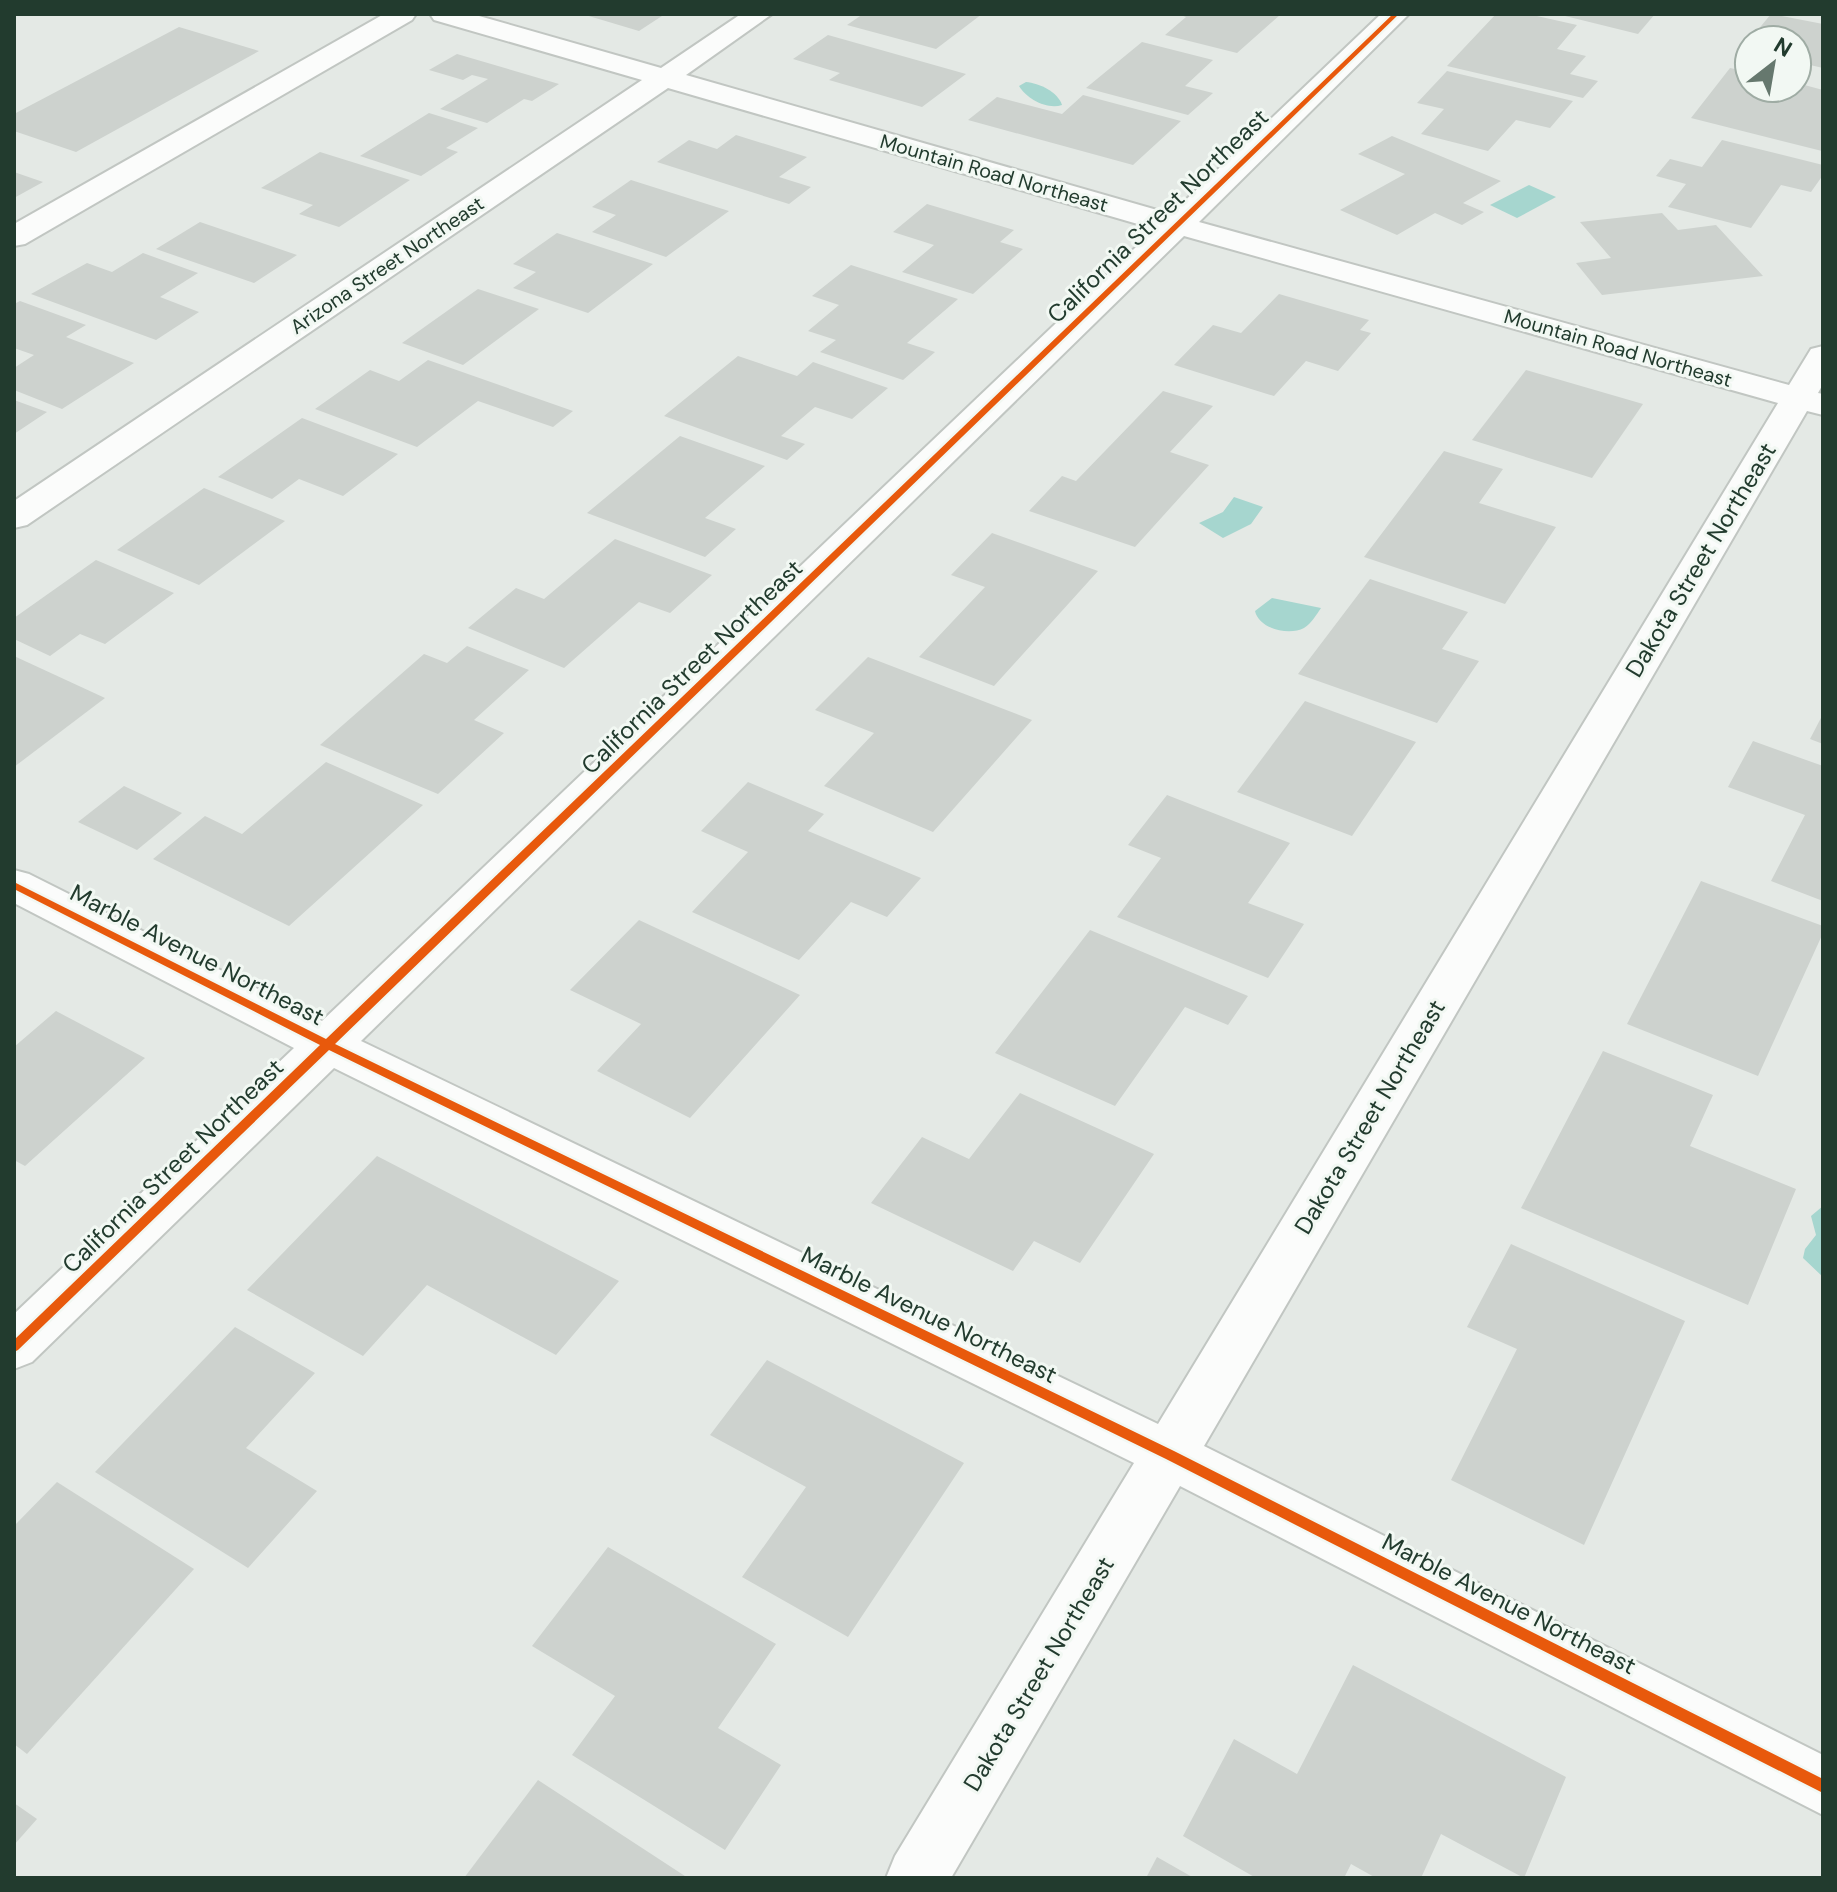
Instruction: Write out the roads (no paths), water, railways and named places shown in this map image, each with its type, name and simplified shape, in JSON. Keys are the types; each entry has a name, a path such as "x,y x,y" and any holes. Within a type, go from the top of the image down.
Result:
{"street":[{"path":"14,237 403,14"},
{"name":"Mountain Road Northeast","path":"443,14 663,79 1810,402"},
{"name":"Arizona Street Northeast","path":"14,517 759,14"},
{"name":"California Street Northeast","path":"14,1347 1396,14"},
{"name":"Dakota Street Northeast","path":"917,1878 1170,1455 1810,402 1823,356"},
{"name":"Marble Avenue Northeast","path":"14,885 329,1045 1170,1455 1823,1786"}],"water":[{"path":"1026,82 1047,89 1057,96 1062,105 1044,105 1032,99 1019,86"},
{"path":"1529,185 1556,197 1517,218 1490,205"},
{"path":"1234,497 1263,507 1251,524 1223,538 1199,523 1223,512"},
{"path":"1272,598 1321,608 1304,628 1283,631 1262,622 1255,611"},
{"path":"1823,1206 1823,1277 1803,1258 1805,1249 1816,1235 1811,1216"}]}
